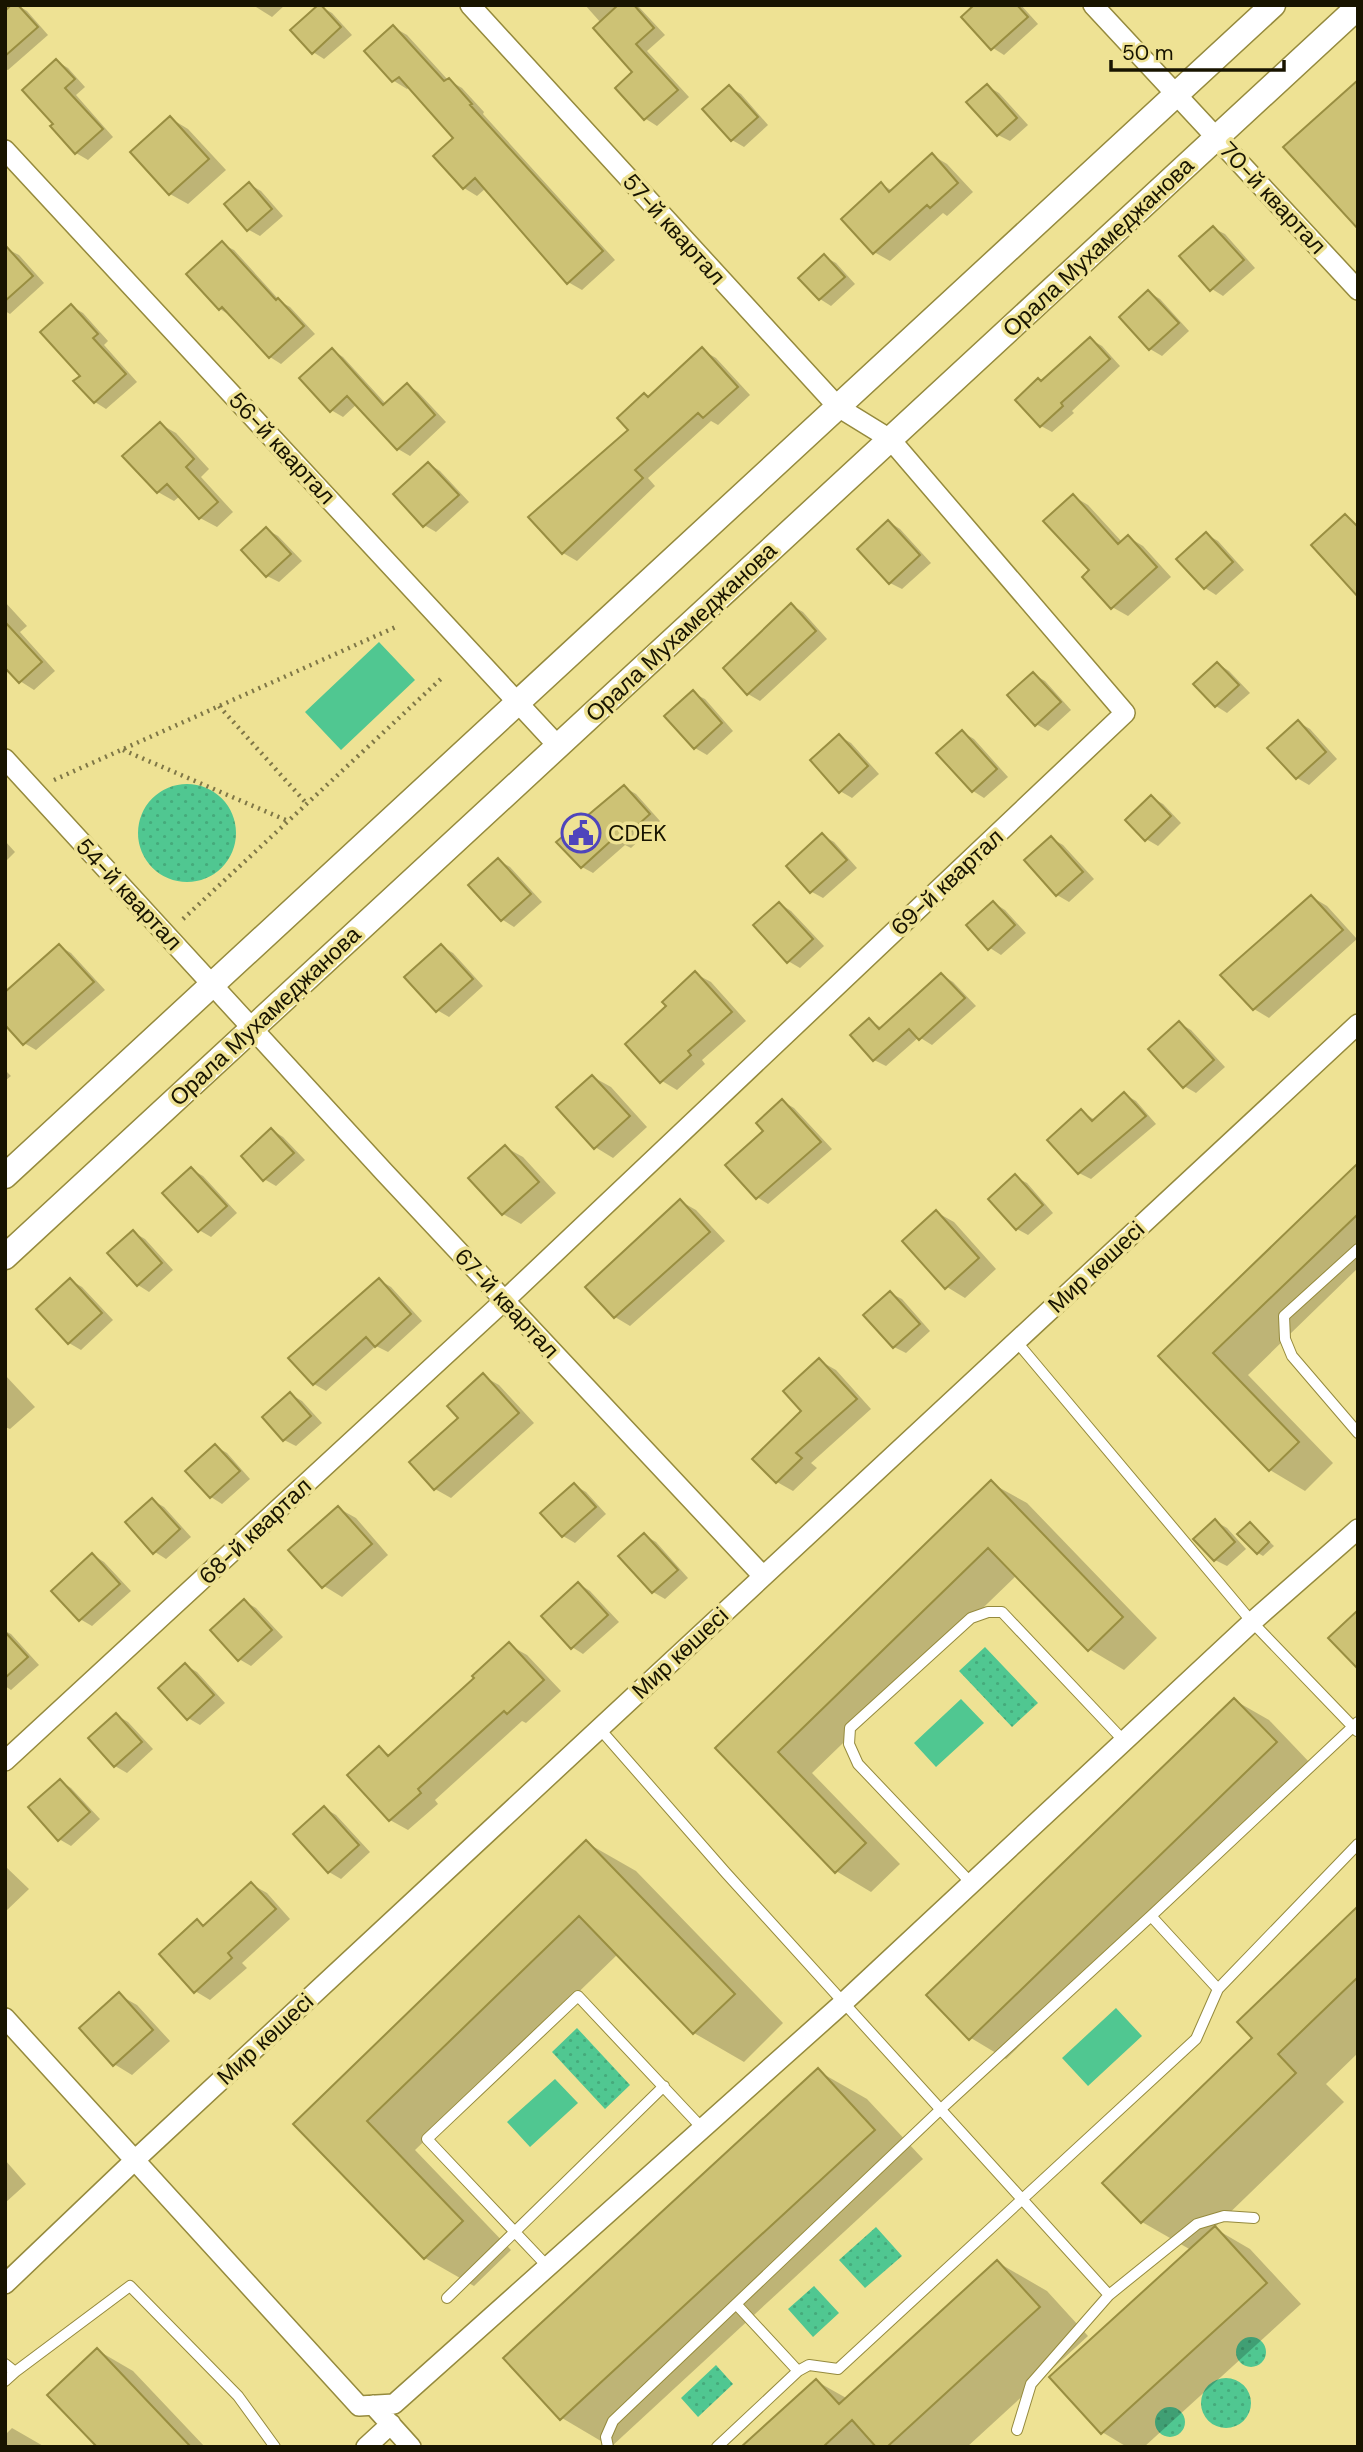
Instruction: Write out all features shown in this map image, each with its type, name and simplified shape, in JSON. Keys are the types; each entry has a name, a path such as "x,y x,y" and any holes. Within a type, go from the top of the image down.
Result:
{"street":[{"name":"57-й квартал","path":"470,5 838,407 890,439"},
{"name":"70-й квартал","path":"1093,5 1358,290"},
{"path":"5,1177 1273,5"},
{"name":"Орала Мухамеджанова","path":"5,1257 1358,7"},
{"name":"56-й квартал","path":"5,150 558,746"},
{"name":"69-й квартал","path":"505,1300 1125,713 890,439"},
{"name":"54-й квартал","path":"6,762 252,1028"},
{"name":"Мир көшесі","path":"5,2284 136,2159 1358,1024"},
{"name":"67-й квартал","path":"252,1028 763,1576"},
{"name":"68-й квартал","path":"5,1761 505,1300"},
{"path":"5,2018 359,2406 394,2404 843,2003 1252,1622 1358,1529"},
{"path":"373,2405 411,2447"},
{"path":"366,2447 391,2424"}],"lane":[{"path":"1358,1249 1284,1316 1285,1339 1292,1356 1358,1433"},
{"path":"608,2447 606,2437 613,2421 941,2109 1356,1727 1252,1622 1016,1341"},
{"path":"971,1883 858,1764 849,1744 850,1728 971,1618 988,1612 1002,1612 1124,1741"},
{"path":"599,1728 843,2003 1109,2295"},
{"path":"717,2447 798,2371 809,2365 838,2369 1196,2039 1218,1989 1358,1844"},
{"path":"1152,1916 1218,1989"},
{"path":"548,2267 427,2139 578,1996 703,2129"},
{"path":"447,2298 664,2086"},
{"path":"1017,2430 1031,2384 1109,2295 1197,2224 1224,2216 1254,2218"},
{"path":"5,2381 130,2286 238,2396 275,2447"},
{"path":"736,2304 798,2371"},
{"path":"5,2364 15,2372"}],"path":[{"path":"54,780 398,626"},
{"path":"183,919 444,676"},
{"path":"219,706 306,804"},
{"path":"122,749 288,821"}],"green space":[{"path":"379,642 415,680 341,750 305,712"},
{"path":"187,784 206,788 222,798 232,814 236,833 232,852 222,868 206,878 187,882 168,878 152,868 142,852 138,833 142,814 152,798 168,788"},
{"path":"985,1647 1038,1703 1012,1727 959,1671"},
{"path":"961,1699 984,1723 936,1767 914,1743"},
{"path":"1116,2008 1142,2036 1088,2086 1062,2058"},
{"path":"577,2028 630,2085 605,2109 552,2052"},
{"path":"555,2079 578,2103 530,2147 507,2122"},
{"path":"876,2227 902,2256 865,2288 839,2260"},
{"path":"814,2286 839,2313 813,2337 788,2309"},
{"path":"1251,2337 1262,2341 1266,2352 1262,2363 1251,2367 1240,2363 1236,2352 1240,2341"},
{"path":"716,2365 733,2384 698,2417 681,2398"},
{"path":"1226,2378 1244,2385 1251,2403 1244,2421 1226,2428 1208,2421 1201,2403 1208,2385"},
{"path":"1170,2407 1181,2411 1185,2422 1181,2433 1170,2437 1159,2433 1155,2422 1159,2411"}],"building":[{"path":"11,5 18,5 38,27 5,56 5,11"},
{"path":"318,5 341,27 312,54 290,30"},
{"path":"618,5 634,5 654,28 636,44 678,90 644,120 615,88 632,72 593,28"},
{"path":"974,5 1017,5 1028,17 991,50 961,17"},
{"path":"393,25 444,81 449,78 472,104 470,105 603,251 567,284 475,178 463,189 433,156 453,138 399,77 392,82 364,51"},
{"path":"56,59 75,79 65,88 103,129 75,154 50,126 53,124 22,90"},
{"path":"1358,80 1358,229 1283,147"},
{"path":"987,84 1017,118 997,136 966,102"},
{"path":"729,85 758,117 731,141 702,109"},
{"path":"170,116 209,159 169,195 130,152"},
{"path":"932,153 958,183 930,208 927,205 873,254 841,219 881,182 889,192"},
{"path":"249,182 272,209 247,231 224,204"},
{"path":"1213,226 1244,260 1210,291 1179,256"},
{"path":"222,241 304,326 269,358 222,307 219,310 186,274"},
{"path":"5,245 33,276 5,301"},
{"path":"824,254 845,277 819,300 798,278"},
{"path":"1148,290 1179,323 1149,350 1119,317"},
{"path":"71,304 98,334 93,338 126,374 94,403 73,381 80,376 40,332"},
{"path":"1090,337 1110,359 1061,403 1063,406 1040,427 1015,400 1038,378 1041,381"},
{"path":"702,347 738,387 703,418 698,413 635,470 643,478 562,554 528,517 628,430 617,418 644,393 648,397"},
{"path":"332,348 383,405 407,383 435,415 397,450 347,396 330,412 299,378"},
{"path":"160,422 194,459 186,467 218,502 199,519 167,484 157,493 122,456"},
{"path":"428,462 459,495 423,527 393,494"},
{"path":"1073,494 1118,544 1128,535 1157,567 1111,609 1082,577 1089,570 1043,521"},
{"path":"1345,514 1358,527 1358,597 1311,545"},
{"path":"888,520 920,555 889,584 857,549"},
{"path":"266,527 291,554 266,577 241,550"},
{"path":"1206,532 1233,562 1204,589 1176,559"},
{"path":"791,603 816,631 747,695 723,668"},
{"path":"5,622 42,662 19,683 5,668"},
{"path":"1217,662 1239,685 1215,707 1193,684"},
{"path":"1033,672 1061,702 1035,726 1007,695"},
{"path":"693,690 722,723 694,749 664,716"},
{"path":"1298,720 1326,752 1296,779 1267,748"},
{"path":"962,730 997,769 972,792 936,753"},
{"path":"839,734 868,766 839,793 810,760"},
{"path":"624,785 650,814 618,843 614,838 581,868 556,842"},
{"path":"1151,795 1171,816 1145,841 1125,820"},
{"path":"822,833 847,860 810,893 786,866"},
{"path":"1051,836 1083,872 1056,896 1024,860"},
{"path":"498,858 531,894 501,921 468,885"},
{"path":"1311,895 1343,930 1253,1010 1220,975"},
{"path":"993,901 1015,925 988,950 966,925"},
{"path":"779,902 813,939 787,963 753,925"},
{"path":"59,944 94,982 23,1045 5,1025 5,992"},
{"path":"441,944 473,979 436,1012 404,977"},
{"path":"695,971 732,1012 688,1051 691,1055 660,1083 625,1044 666,1006 662,1002"},
{"path":"941,973 965,998 919,1040 909,1029 873,1061 850,1035 869,1018 879,1029"},
{"path":"1179,1021 1214,1060 1183,1088 1148,1049"},
{"path":"592,1075 630,1116 594,1149 556,1107"},
{"path":"1124,1092 1146,1116 1078,1174 1047,1140 1081,1109 1092,1121"},
{"path":"782,1099 821,1142 756,1199 725,1165 763,1131 756,1123"},
{"path":"271,1128 294,1153 263,1181 241,1156"},
{"path":"505,1145 539,1182 502,1215 468,1178"},
{"path":"1358,1163 1358,1214 1213,1353 1299,1442 1269,1471 1158,1356"},
{"path":"191,1167 227,1206 198,1232 162,1193"},
{"path":"1015,1174 1043,1205 1016,1230 988,1199"},
{"path":"680,1199 710,1232 614,1318 585,1287"},
{"path":"936,1210 979,1258 945,1289 902,1241"},
{"path":"133,1230 162,1263 137,1286 107,1253"},
{"path":"70,1278 102,1313 68,1344 36,1309"},
{"path":"379,1278 411,1314 375,1347 366,1337 313,1385 288,1358"},
{"path":"890,1291 920,1324 893,1348 863,1315"},
{"path":"819,1358 857,1399 796,1453 802,1458 776,1483 752,1459 801,1411 783,1391"},
{"path":"483,1373 519,1413 434,1490 409,1462 458,1418 447,1406"},
{"path":"290,1392 311,1416 283,1441 262,1417"},
{"path":"215,1444 240,1471 210,1498 185,1471"},
{"path":"991,1480 1123,1617 1088,1651 988,1548 778,1752 866,1843 835,1873 715,1748"},
{"path":"574,1483 596,1507 562,1537 540,1513"},
{"path":"152,1498 180,1529 153,1554 125,1522"},
{"path":"338,1506 372,1544 322,1588 288,1550"},
{"path":"1215,1519 1235,1542 1214,1561 1193,1539"},
{"path":"1250,1522 1269,1542 1257,1554 1237,1534"},
{"path":"644,1533 678,1570 652,1593 618,1556"},
{"path":"92,1553 120,1584 79,1621 51,1591"},
{"path":"578,1582 608,1615 571,1649 541,1616"},
{"path":"244,1599 272,1630 238,1661 210,1630"},
{"path":"1358,1610 1358,1669 1328,1638"},
{"path":"5,1632 28,1657 5,1678"},
{"path":"509,1642 544,1680 507,1714 504,1711 418,1789 421,1793 389,1821 347,1775 379,1746 388,1756 474,1678 472,1676"},
{"path":"185,1663 214,1695 187,1720 158,1688"},
{"path":"1234,1698 1277,1742 969,2040 926,1995"},
{"path":"116,1713 142,1742 114,1767 88,1738"},
{"path":"60,1779 90,1812 58,1841 28,1807"},
{"path":"324,1806 359,1845 328,1873 293,1834"},
{"path":"586,1840 735,1994 693,2034 579,1916 367,2121 463,2221 424,2259 293,2124"},
{"path":"251,1882 276,1909 228,1953 232,1958 194,1993 159,1954 197,1919 203,1926"},
{"path":"1358,1906 1358,1977 1278,2054 1296,2073 1141,2223 1102,2183 1252,2038 1237,2022"},
{"path":"119,1992 153,2030 113,2066 79,2028"},
{"path":"818,2068 875,2130 560,2420 503,2358"},
{"path":"1215,2226 1267,2283 1101,2434 1049,2377"},
{"path":"997,2260 1040,2307 887,2447 876,2447 852,2420 823,2447 741,2447 816,2379 839,2404"},
{"path":"97,2348 191,2447 97,2447 47,2395"}],"place":[{"name":"CDEK","path":"581,833"}]}
